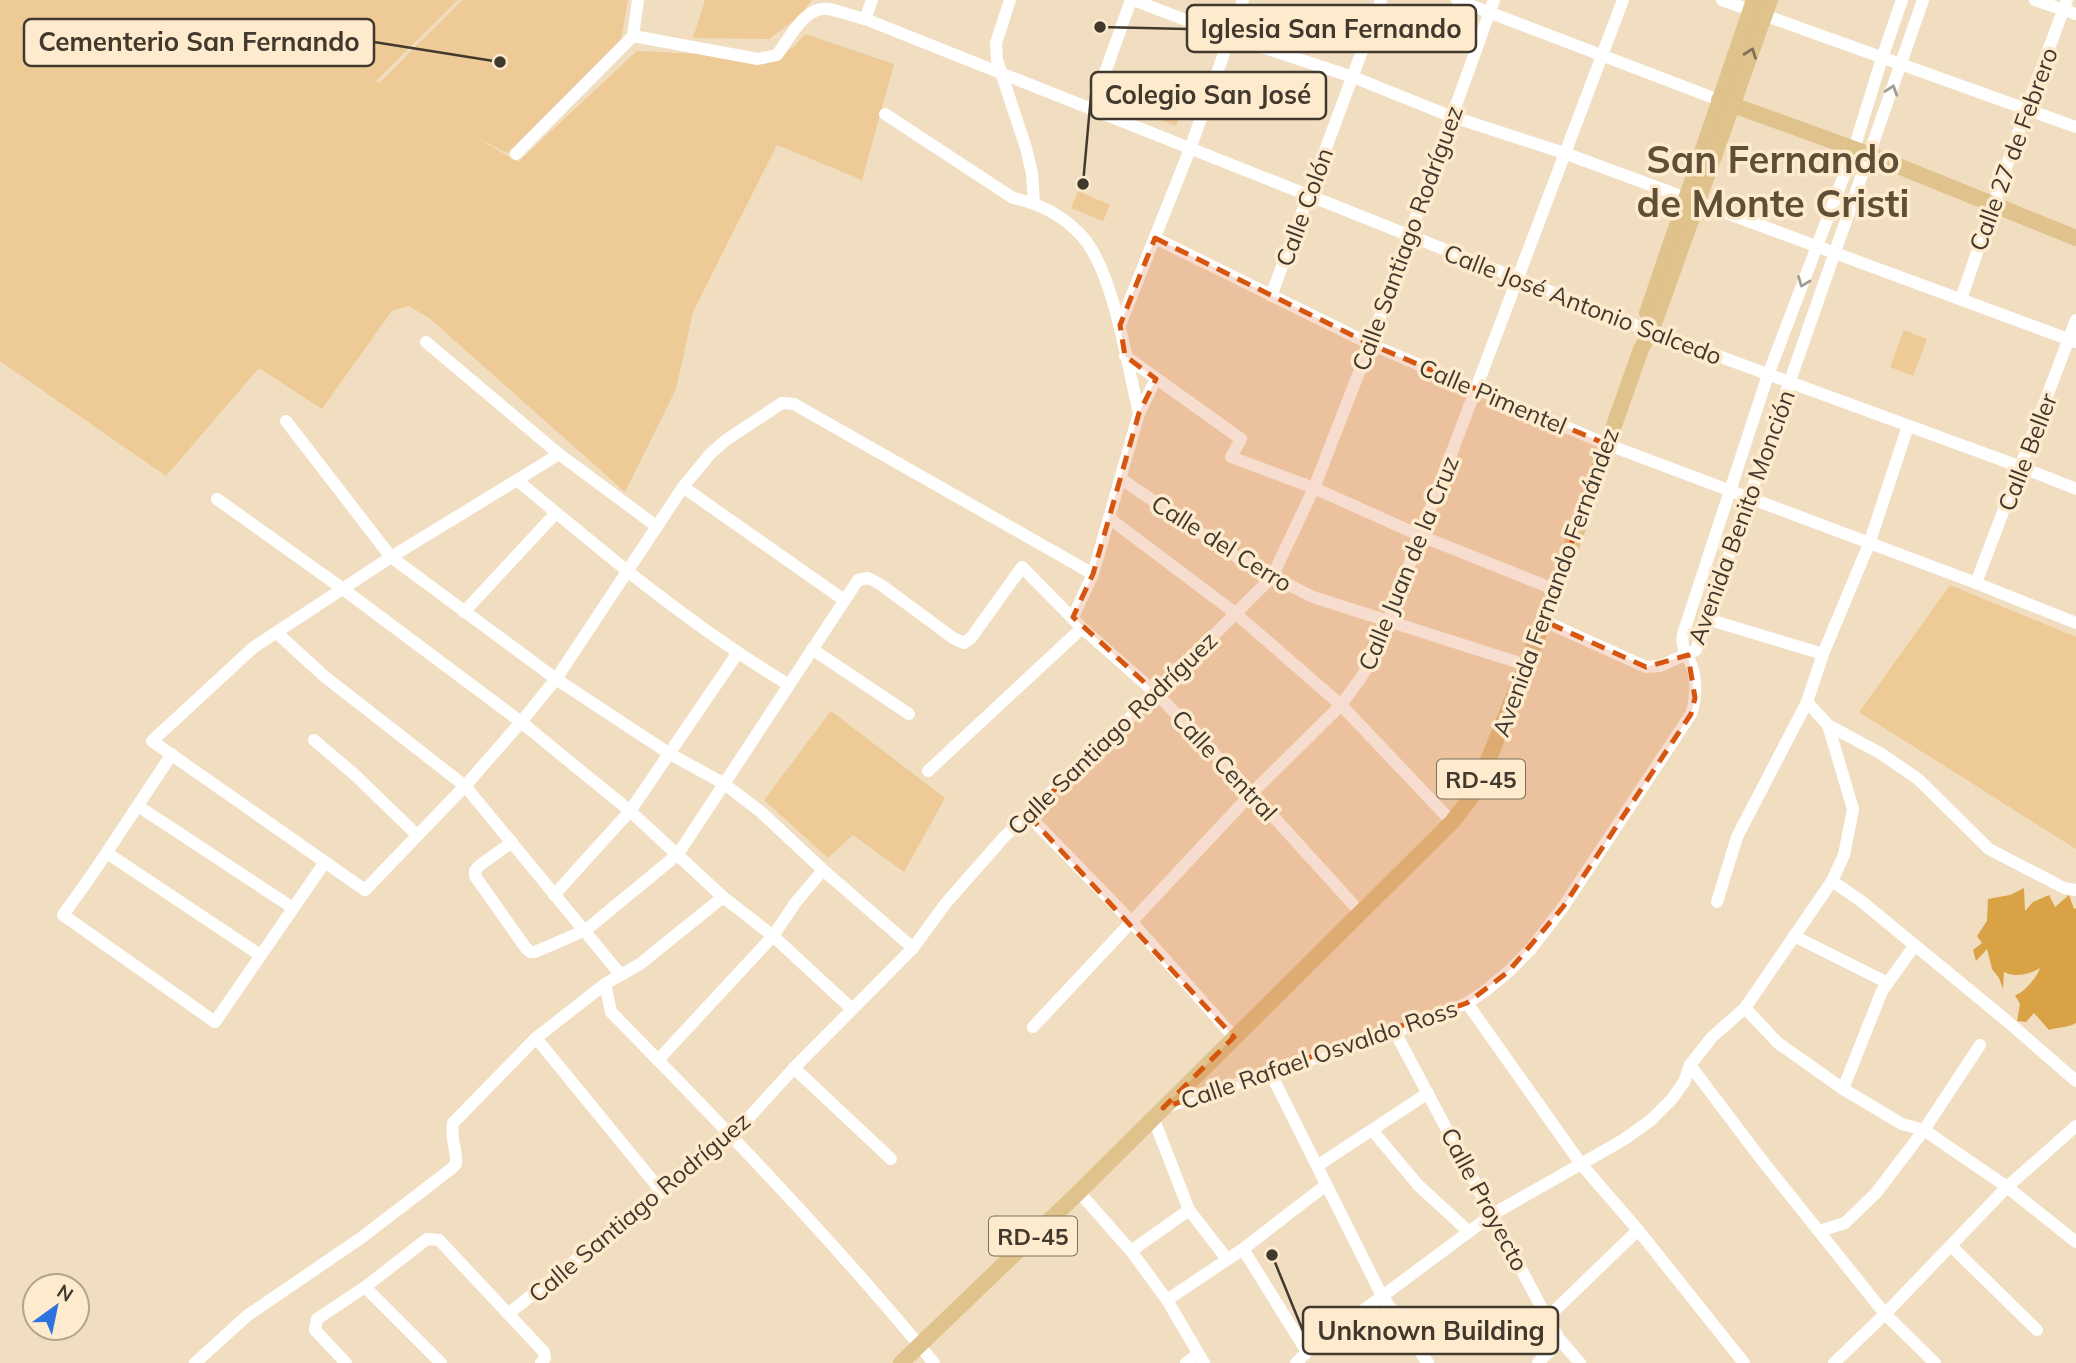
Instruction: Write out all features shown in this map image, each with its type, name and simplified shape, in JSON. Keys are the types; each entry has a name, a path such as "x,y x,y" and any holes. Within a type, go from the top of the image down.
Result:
{"main road":[{"name":"Avenida Fernando Fernández","path":"1158,1112 1452,822 1476,791 1556,590 1759,6"},
{"path":"1726,103 1871,155 2076,238"},
{"name":"RD-45","path":"901,1363 1158,1112"}],"street":[{"path":"516,154 633,36 638,0"},
{"path":"865,19 872,0"},
{"path":"1010,0 996,43 997,60 1032,173 1034,202"},
{"path":"1091,109 1132,0 1228,36 1353,77 1451,116 1564,153 2073,341"},
{"path":"1120,325 1190,149 1242,0"},
{"name":"Calle Colón","path":"1271,296 1381,0"},
{"path":"1457,0 1726,103"},
{"name":"Calle Santiago Rodríguez","path":"508,1314 733,1135 794,1068 913,948 974,869 1272,577 1314,488 1370,344 1494,0"},
{"name":"Calle Juan de la Cruz","path":"1032,1027 1130,920 1341,705 1369,664 1478,389 1623,0"},
{"path":"1722,0 1759,6 1882,58 2076,127"},
{"name":"Avenida Benito Monción","path":"1902,0 1854,149 1768,375 1683,634 1682,645 1688,655 1696,650 1923,0"},
{"path":"2035,0 2069,8"},
{"name":"Calle José Antonio Salcedo","path":"633,36 758,59 777,55 802,22 815,10 825,8 865,19 1647,330 2076,489"},
{"name":"Calle 27 de Febrero","path":"1961,299 2026,110 2069,8"},
{"path":"885,114 1013,198 1034,202 1080,233 1102,271 1120,325 1139,413"},
{"name":"Calle Pimentel","path":"1154,238 1370,344 1606,444 2076,623"},
{"name":"Calle Beller","path":"1976,583 2073,341 2076,320"},
{"path":"426,342 559,454 656,526"},
{"path":"1125,356 1241,439 1231,457 1314,488 1421,537 1556,590"},
{"path":"1131,379 1151,376"},
{"path":"1073,617 1093,574 1151,376"},
{"path":"559,454 391,557 254,647 152,741 365,890 465,786 556,679 683,487 726,440 782,402 794,404 1093,574"},
{"path":"286,421 391,557 556,679 670,754 723,783 761,812 913,948"},
{"path":"1717,902 1737,836 1807,702 1823,654 1868,544 1908,426"},
{"name":"Calle del Cerro","path":"1121,479 1244,562 1313,597 1526,665"},
{"path":"517,480 627,572 737,654 789,685"},
{"path":"512,842 478,866 475,876 530,952 586,930 678,854 844,600 683,487"},
{"path":"217,499 521,722 630,811 723,897 773,936 852,1009"},
{"path":"464,612 556,513"},
{"path":"1109,518 1235,613 1341,705 1452,822"},
{"name":"Calle Central","path":"844,600 858,580 869,578 964,643 971,638 1022,567 1082,628 1156,693 1360,912"},
{"path":"1707,619 1823,654"},
{"path":"1544,621 1646,667 1660,666 1688,655"},
{"path":"928,771 1082,628"},
{"path":"277,633 324,676 465,786 620,974"},
{"path":"812,649 909,714"},
{"path":"554,895 630,811 737,654"},
{"name":"Calle Rafael Osvaldo Ross","path":"1158,1112 1395,1032 1467,1003 1508,972 1563,907 1691,714 1695,698 1694,671 1688,655"},
{"path":"1807,702 1828,725 1880,753 1918,779 1989,849 2064,888 2076,890"},
{"path":"1296,1363 1468,1231 1623,1140 1651,1120 1672,1099 1684,1083 1690,1065 1712,1037 1745,1008 1832,881 1844,855 1853,809 1828,725"},
{"path":"314,740 417,835"},
{"path":"172,754 107,853 62,915 215,1021 325,863"},
{"path":"138,806 293,908"},
{"path":"1028,815 1130,920 1234,1037"},
{"path":"107,853 260,955"},
{"path":"658,1060 773,936 796,902 823,870"},
{"path":"1832,881 1861,901 2007,1021 2076,1082"},
{"path":"195,1363 248,1315 361,1238 451,1169 456,1164 453,1123 536,1038 605,984 640,964 723,897"},
{"path":"1794,936 1888,983"},
{"path":"1843,1089 1882,991 1915,946"},
{"path":"605,984 611,1012 733,1135 818,1226 934,1363"},
{"path":"1467,1003 1581,1164 1639,1230 1744,1363"},
{"path":"1745,1008 1779,1043 1843,1089 1902,1124 1924,1130 2007,1187 2076,1241"},
{"name":"Calle Proyecto","path":"1395,1032 1547,1318 1560,1340 1580,1363"},
{"path":"536,1038 662,1192"},
{"path":"1819,1231 1845,1223 1876,1194 1924,1130 1980,1045"},
{"path":"1690,1065 1885,1314 1935,1363"},
{"path":"794,1068 891,1158"},
{"path":"1270,1072 1382,1296 1428,1363"},
{"path":"1317,1166 1428,1093"},
{"path":"1158,1112 1189,1210 1227,1259"},
{"path":"1833,1363 1885,1314 2007,1187 2076,1126"},
{"path":"1373,1130 1418,1185 1468,1231"},
{"path":"1167,1300 1243,1249 1326,1185"},
{"path":"1079,1192 1131,1251 1167,1300 1201,1358 1186,1363"},
{"path":"1131,1251 1189,1210"},
{"path":"1547,1318 1639,1230"},
{"path":"346,1363 315,1330 315,1323 427,1239 433,1238 439,1240 544,1352 545,1358 541,1363"},
{"path":"1951,1246 2037,1330"},
{"path":"1243,1249 1307,1352"},
{"path":"365,1287 441,1363"},
{"path":"1538,1363 1560,1340"}],"highlighted area":[{"path":"1155,238 1370,344 1606,444 1544,621 1646,667 1688,655 1695,698 1691,714 1563,907 1508,972 1467,1003 1163,1108 1234,1037 1028,815 1156,693 1073,617 1093,574 1139,413 1156,379 1125,356 1120,325"}],"shaded area":[{"path":"0,0 458,0 376,81 379,83 462,0 628,0 621,40 507,153 477,138 518,162 637,51 772,57 794,47 805,34 894,64 862,180 777,145 693,312 676,389 625,492 428,317 408,306 392,311 322,409 259,368 166,476 0,361"},
{"path":"705,0 812,0 800,16 769,39 693,38"},
{"path":"1168,75 1191,84 1176,126 1153,117"},
{"path":"1078,191 1110,205 1103,221 1071,208"},
{"path":"1904,330 1927,339 1913,376 1890,367"},
{"path":"1950,585 2076,637 2076,849 1859,712"},
{"path":"831,711 945,798 904,872 853,835 828,858 764,800"},
{"path":"2024,888 2025,911 2033,902 2049,895 2055,907 2069,895 2074,909 2076,908 2076,1023 2070,1026 2049,1030 2034,1013 2026,1022 2017,1021 2020,1004 2015,995 2030,984 2040,968 2013,975 2004,972 2003,989 1992,969 1987,949 1976,961 1973,950 1982,943 1977,936 1987,921 1988,899 2010,895"}],"place":[{"name":"Iglesia San Fernando","path":"1100,27"},
{"name":"Cementerio San Fernando","path":"500,62"},
{"name":"Colegio San José","path":"1083,184"},
{"name":"Unknown Building","path":"1272,1255"}],"district":[{"name":"San Fernando de Monte Cristi","path":"1773,181"}]}
